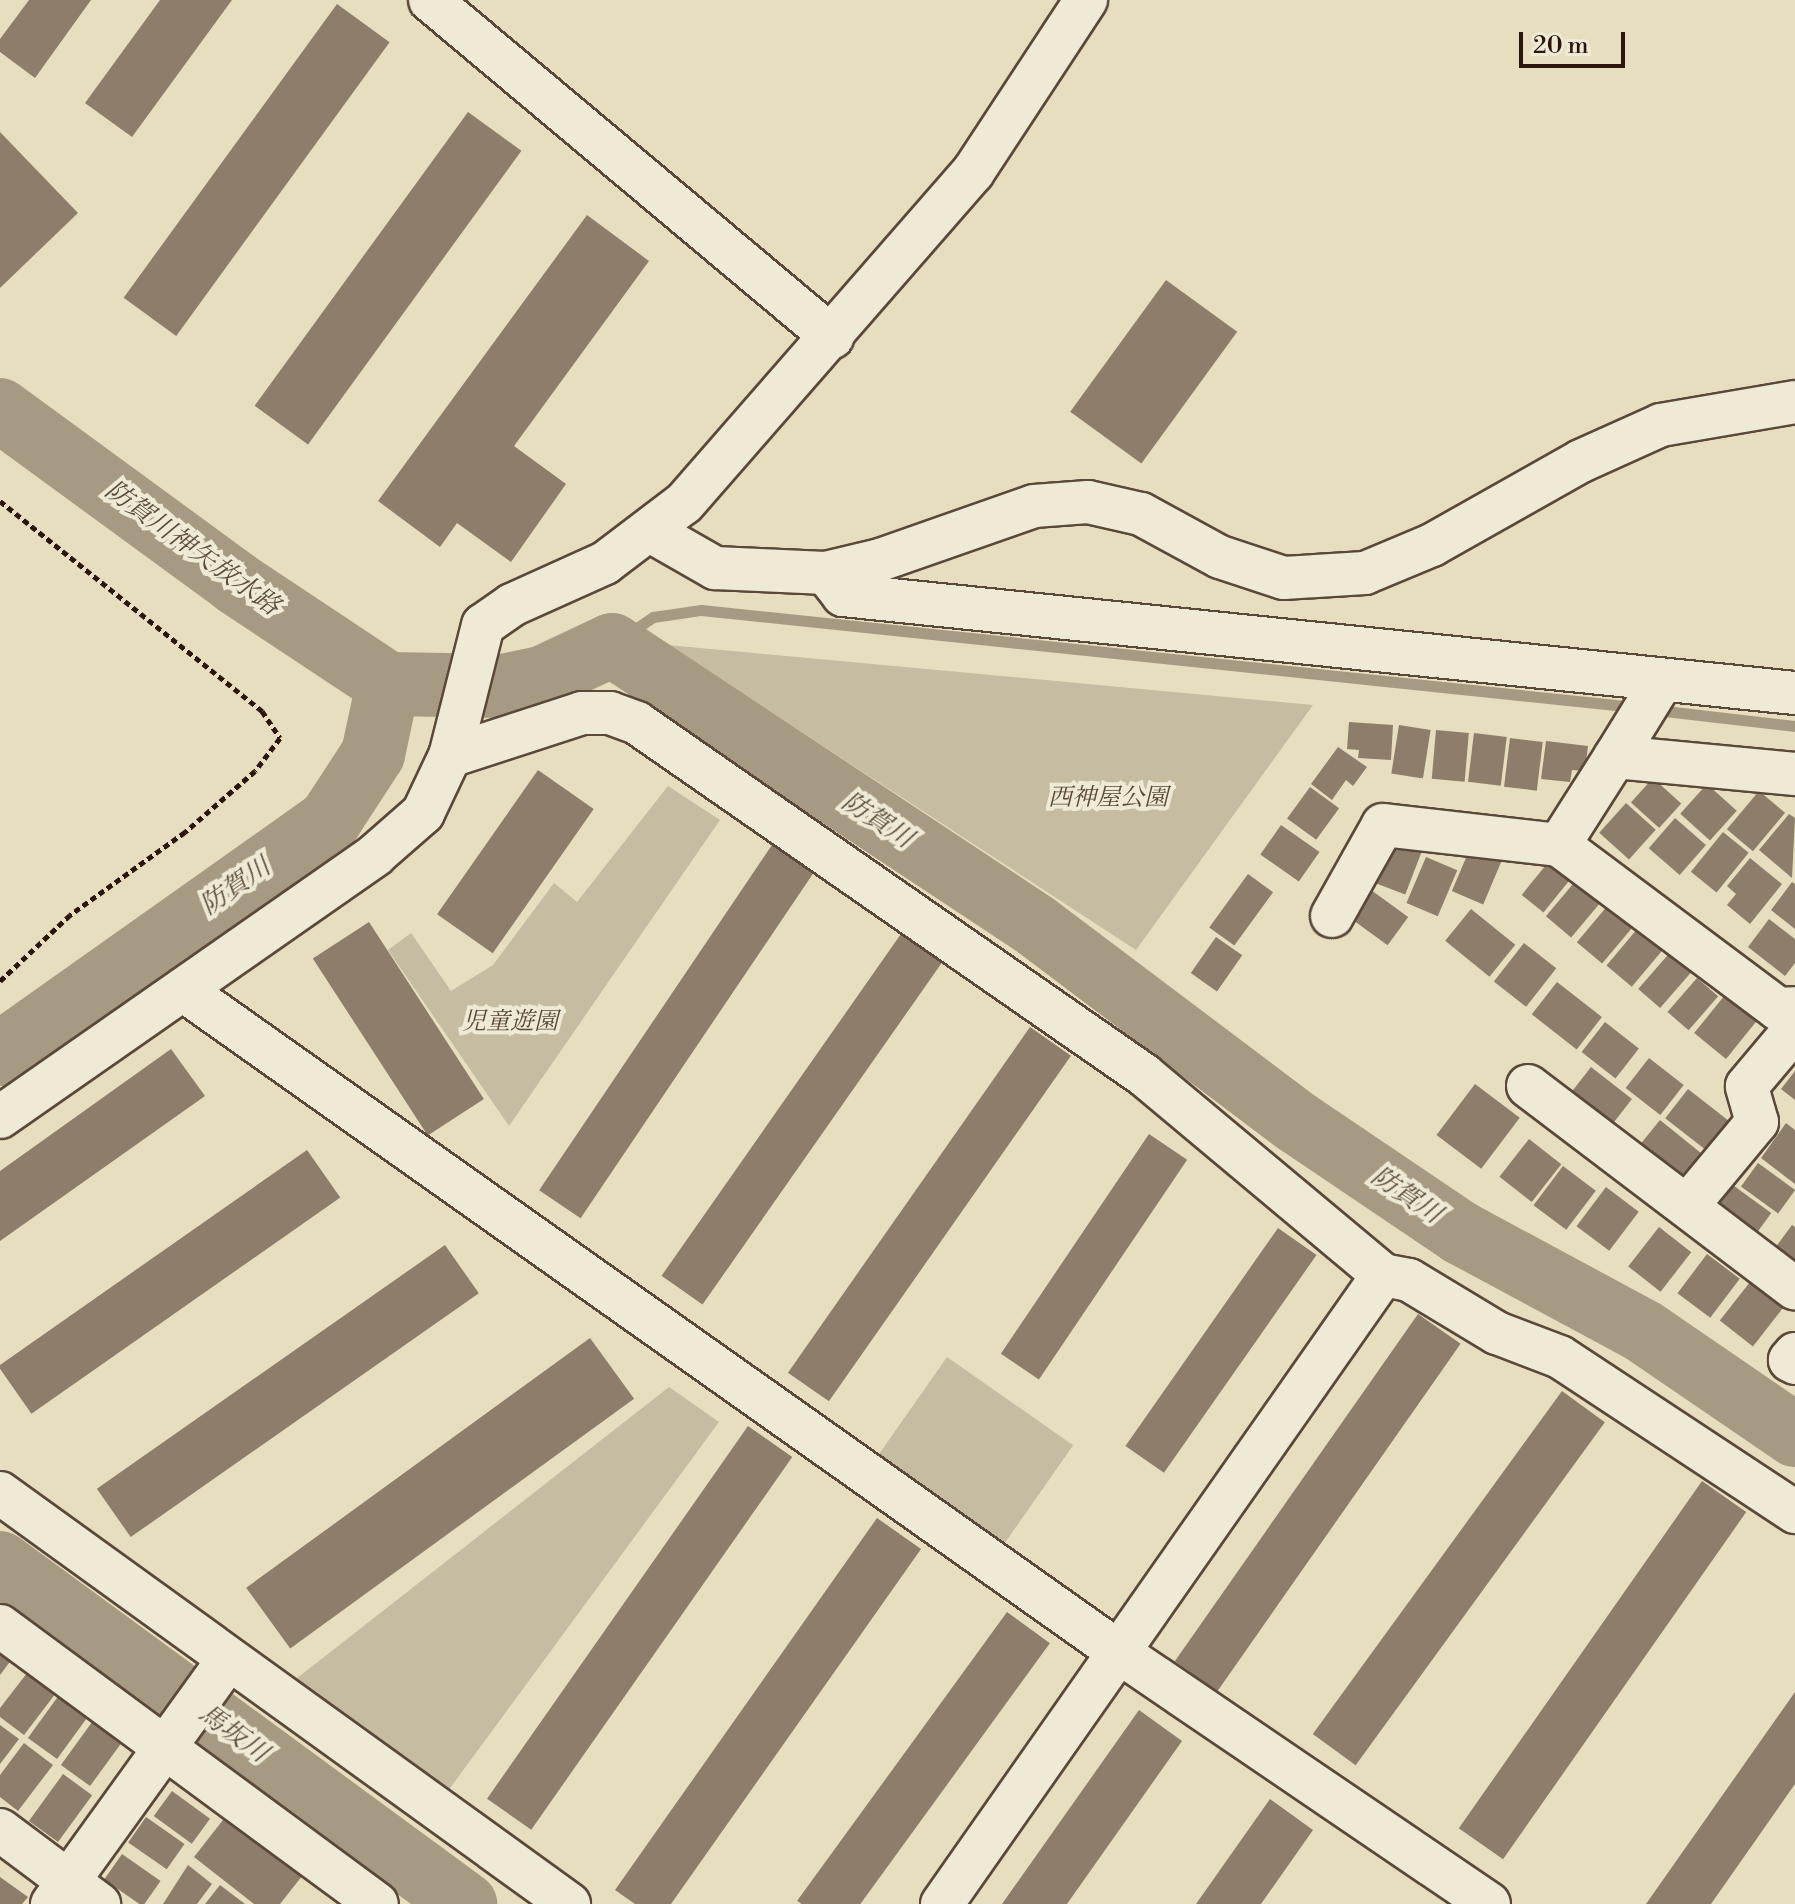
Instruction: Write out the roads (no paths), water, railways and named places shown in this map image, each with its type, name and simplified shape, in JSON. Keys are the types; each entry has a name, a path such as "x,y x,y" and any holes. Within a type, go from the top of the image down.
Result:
{"street":[{"path":"430,0 832,337"},
{"path":"0,1117 375,855 423,813 453,741 483,625 512,605 605,563 652,532 727,458 973,172 1086,0"},
{"path":"652,532 715,568 826,573 880,560 1034,506 1088,502 1141,514 1220,557 1284,578 1365,573 1432,545 1581,461 1661,425 1795,402"},
{"path":"826,573 843,595 1795,693"},
{"path":"1559,845 1662,681"},
{"path":"453,741 582,713 610,713 637,723 1144,1075 1383,1275 1409,1280 1497,1333 1560,1357 1795,1512"},
{"path":"1615,757 1795,774"},
{"path":"1332,916 1383,825 1559,845 1778,1009 1795,1008"},
{"path":"183,990 1120,1653 1489,1904"},
{"path":"1688,1205 1757,1122 1747,1086 1795,1029"},
{"path":"1528,1086 1795,1289"},
{"path":"942,1904 1383,1275"},
{"path":"1795,1354 1790,1360 1795,1363"},
{"path":"0,1493 220,1670 569,1904"},
{"path":"0,1626 173,1737 377,1904"},
{"path":"0,1830 73,1896 173,1737 220,1670"}],"waterway":[{"name":"防賀川神矢放水路","path":"0,410 236,583 388,684"},
{"path":"612,645 653,617 701,610 1635,707"},
{"name":"防賀川","path":"388,684 503,686 542,678 612,645 1035,925 1298,1123 1461,1233 1643,1331 1795,1435"},
{"name":"防賀川","path":"0,1054 330,820 373,754 388,684"},
{"path":"1656,710 1795,726"},
{"name":"馬坂川","path":"0,1563 465,1904"}],"park label":[{"name":"西神屋公園","path":"1108,799"},
{"name":"児童遊園","path":"510,1023"}]}
